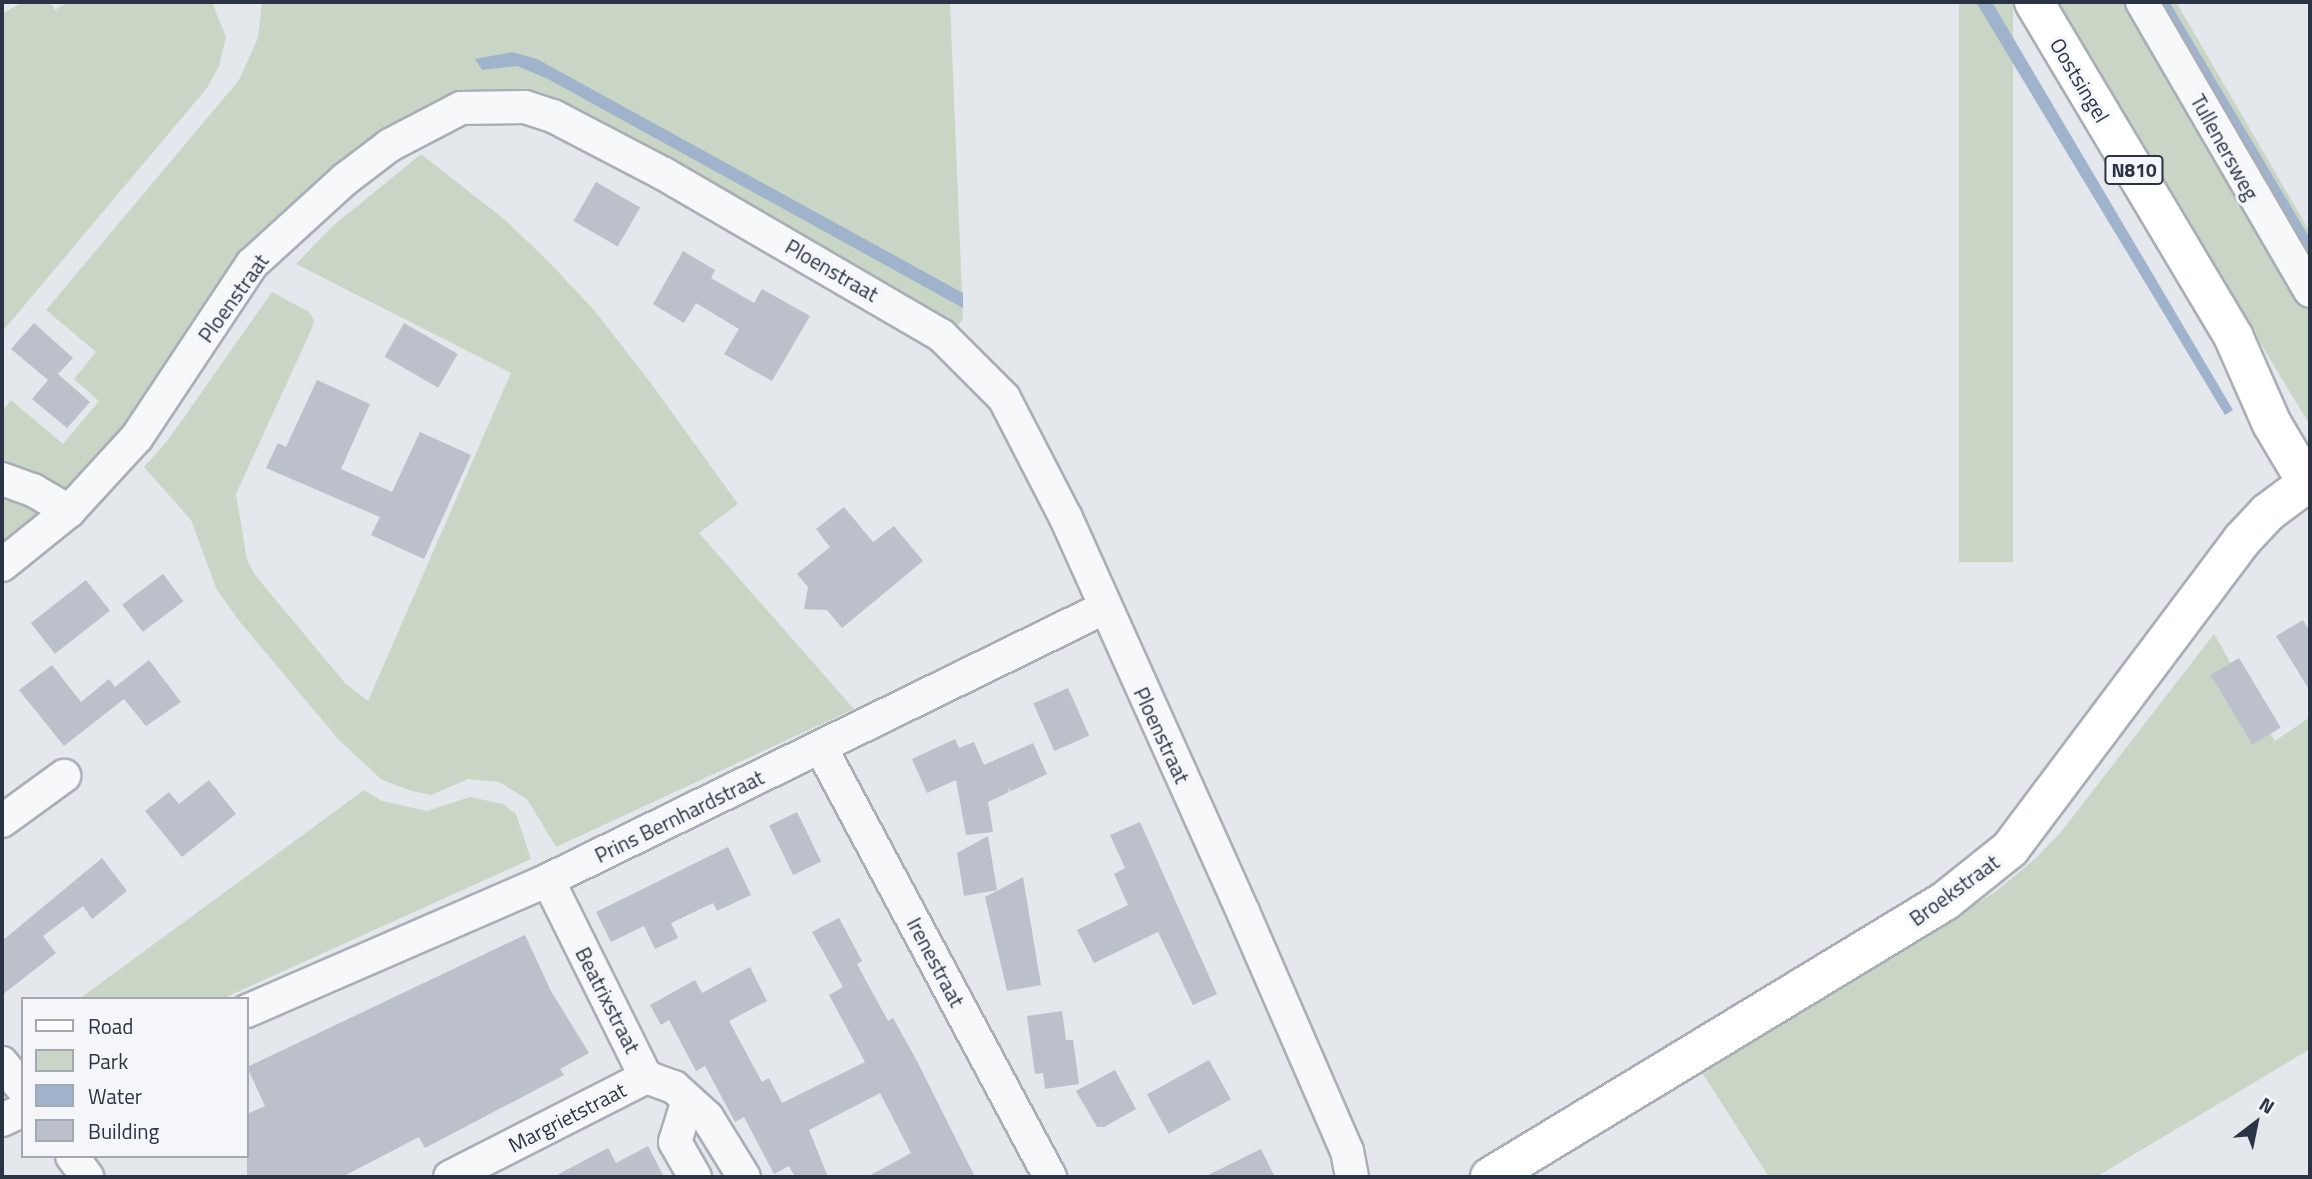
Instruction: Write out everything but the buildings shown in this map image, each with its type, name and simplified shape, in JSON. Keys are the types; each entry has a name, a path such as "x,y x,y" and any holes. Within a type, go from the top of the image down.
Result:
{"street":[{"name":"Oostsingel","path":"2034,2 2234,338 2310,444"},
{"name":"Tullenersweg","path":"2143,2 2310,292"},
{"name":"Ploenstraat","path":"2,565 69,511 137,438 252,264 344,180 428,121 461,108 525,107 618,148 941,335 1004,398 1026,433 1243,912 1347,1151 1352,1177"},
{"name":"Oostsingel","path":"2234,338 2272,424 2309,484"},
{"path":"2,480 33,489 69,511"},
{"name":"Broekstraat","path":"1490,1177 1945,901 2010,849 2242,540 2267,513 2309,484"},
{"name":"Prins Bernhardstraat","path":"248,1011 548,880 1104,608"},
{"name":"Irenestraat","path":"821,748 1050,1177"},
{"path":"2,821 64,776"},
{"name":"Beatrixstraat","path":"548,880 646,1077 674,1087 707,1117 744,1177"},
{"path":"2,1063 21,1087"},
{"name":"Margrietstraat","path":"450,1177 646,1077"},
{"path":"688,1100 675,1142 695,1177"},
{"path":"2,1120 21,1111"},
{"path":"73,1158 87,1177"}],"green space":[{"path":"23,2 50,2 55,10 68,2 212,2 226,37 219,66 207,88 2,332 2,14"},
{"path":"262,2 950,2 963,318 955,332 529,98 335,174 167,387 73,488 64,492 2,471 2,412 11,400 63,444 99,401 74,379 96,352 46,310 239,80 258,38"},
{"path":"1959,2 2013,2 2013,562 1959,562"},
{"path":"2053,2 2131,2 2310,305 2310,425"},
{"path":"2147,2 2176,2 2310,232 2310,279"},
{"path":"421,154 504,219 594,310 738,504 699,533 854,709 556,847 527,799 499,782 468,779 431,795 382,780 339,740 240,622 217,590 191,520 144,467 168,440 272,292 309,312 314,320 312,328 236,494 247,560 255,575 345,683 368,701 511,373 296,264 333,226"},
{"path":"2,489 42,509 41,516 2,547"},
{"path":"2214,634 2275,741 2310,717 2310,1049 2096,1177 1769,1177 1701,1071 1995,892 2035,859 2061,832"},
{"path":"364,790 382,801 427,811 470,797 503,804 516,814 531,859 226,997 82,997"}],"water":[{"path":"1976,2 1992,2 2233,410 2225,415"},
{"path":"512,52 537,59 963,293 963,308 548,79 517,66 482,70 475,59"}],"waterway":[{"path":"2164,2 2310,248"}]}
